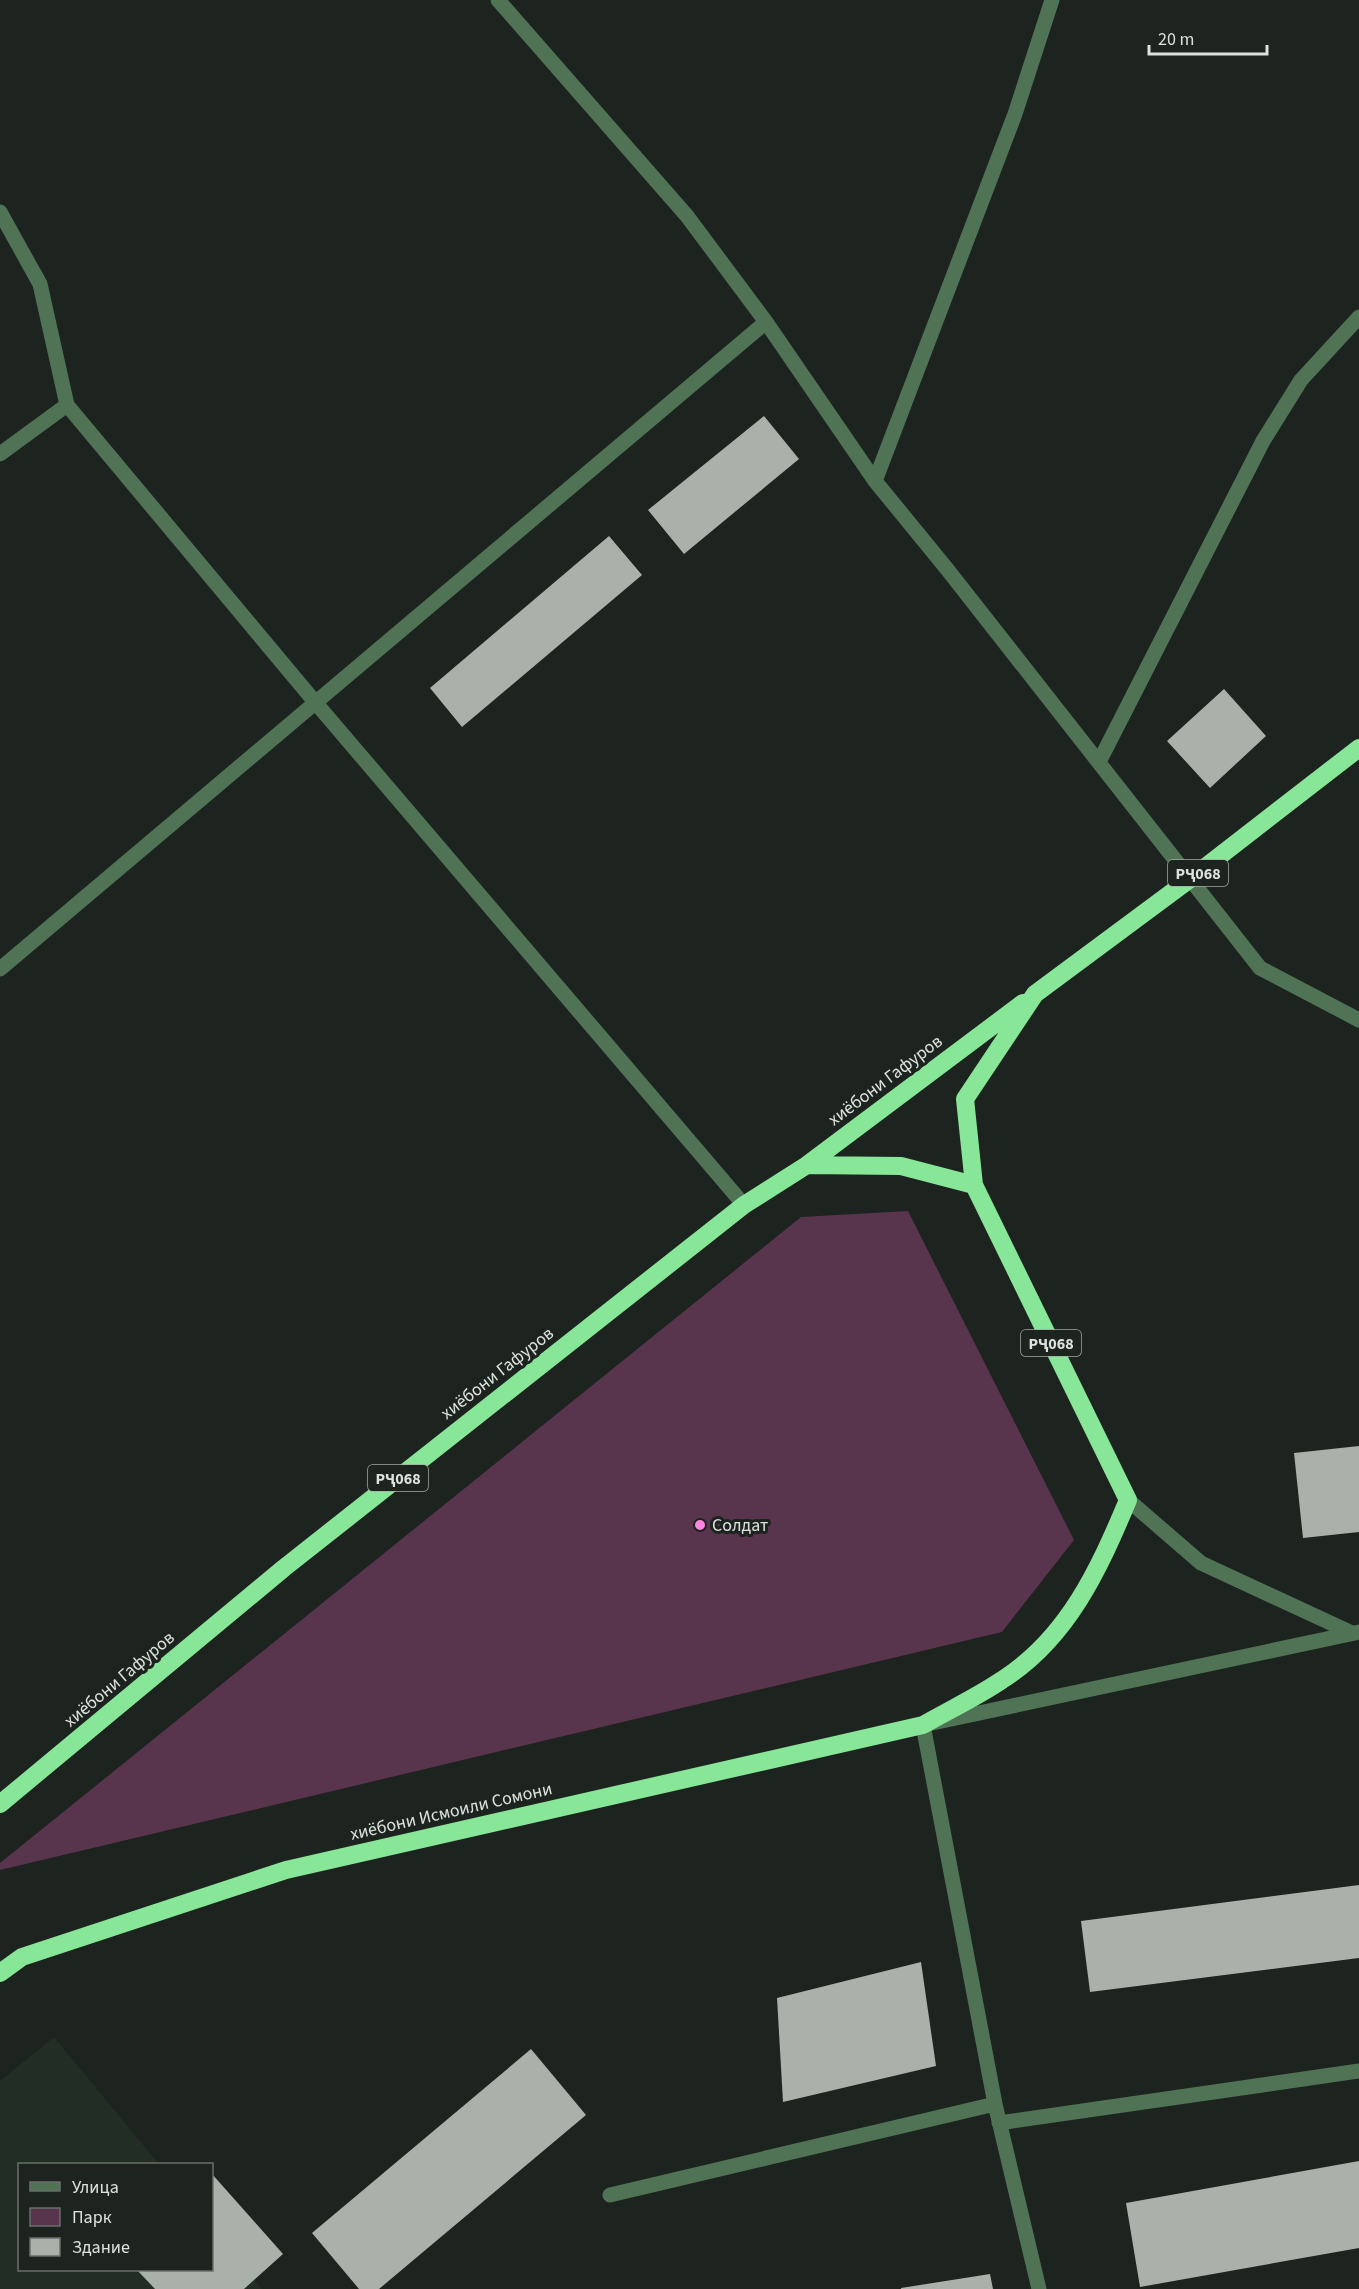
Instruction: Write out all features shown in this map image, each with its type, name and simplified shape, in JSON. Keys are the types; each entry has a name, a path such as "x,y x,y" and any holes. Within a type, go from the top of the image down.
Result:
{"highway":[{"name":"РҶ068","path":"1128,1500 974,1185 965,1099 1035,994 1190,879 1359,748"},
{"name":"хиёбони Гафуров","path":"0,1804 284,1568 744,1205 807,1165 1035,994"},
{"path":"807,1165 901,1166 974,1185"},
{"name":"хиёбони Исмоили Сомони","path":"0,1973 22,1957 286,1870 923,1725 1004,1680 1040,1650 1069,1618 1091,1582 1128,1500"}],"street":[{"path":"498,0 687,216 766,322 875,481 1260,968 1359,1020"},
{"path":"875,481 1015,114 1052,0"},
{"path":"0,212 40,284 67,405 315,702 744,1205"},
{"path":"1099,762 1263,441 1301,380 1359,316"},
{"path":"0,969 766,322"},
{"path":"0,454 67,405"},
{"path":"1128,1500 1201,1563 1356,1633"},
{"path":"1039,2289 995,2104 923,1725 1356,1633"},
{"path":"999,2123 1359,2071"},
{"path":"610,2195 995,2104"}],"shaded area":[{"path":"54,2037 158,2163 18,2163 18,2271 213,2271 213,2229 262,2289 0,2289 0,2081"}],"green space":[{"path":"908,1211 1074,1540 1002,1632 0,1870 0,1863 801,1217"}],"building":[{"path":"764,416 799,459 684,554 648,510"},
{"path":"609,536 642,575 462,727 430,688"},
{"path":"1224,689 1266,736 1210,788 1167,741"},
{"path":"1359,1446 1359,1532 1303,1538 1294,1453"},
{"path":"1359,1885 1359,1958 1090,1992 1081,1921"},
{"path":"921,1962 936,2066 783,2102 777,1998"},
{"path":"531,2049 586,2115 379,2289 359,2289 312,2233"},
{"path":"1359,2161 1359,2248 1140,2287 1126,2203"},
{"path":"213,2175 283,2254 244,2289 155,2289 138,2271 213,2271"},
{"path":"990,2274 993,2289 901,2289 901,2288"}],"place":[{"name":"Солдат","path":"700,1525"}]}
